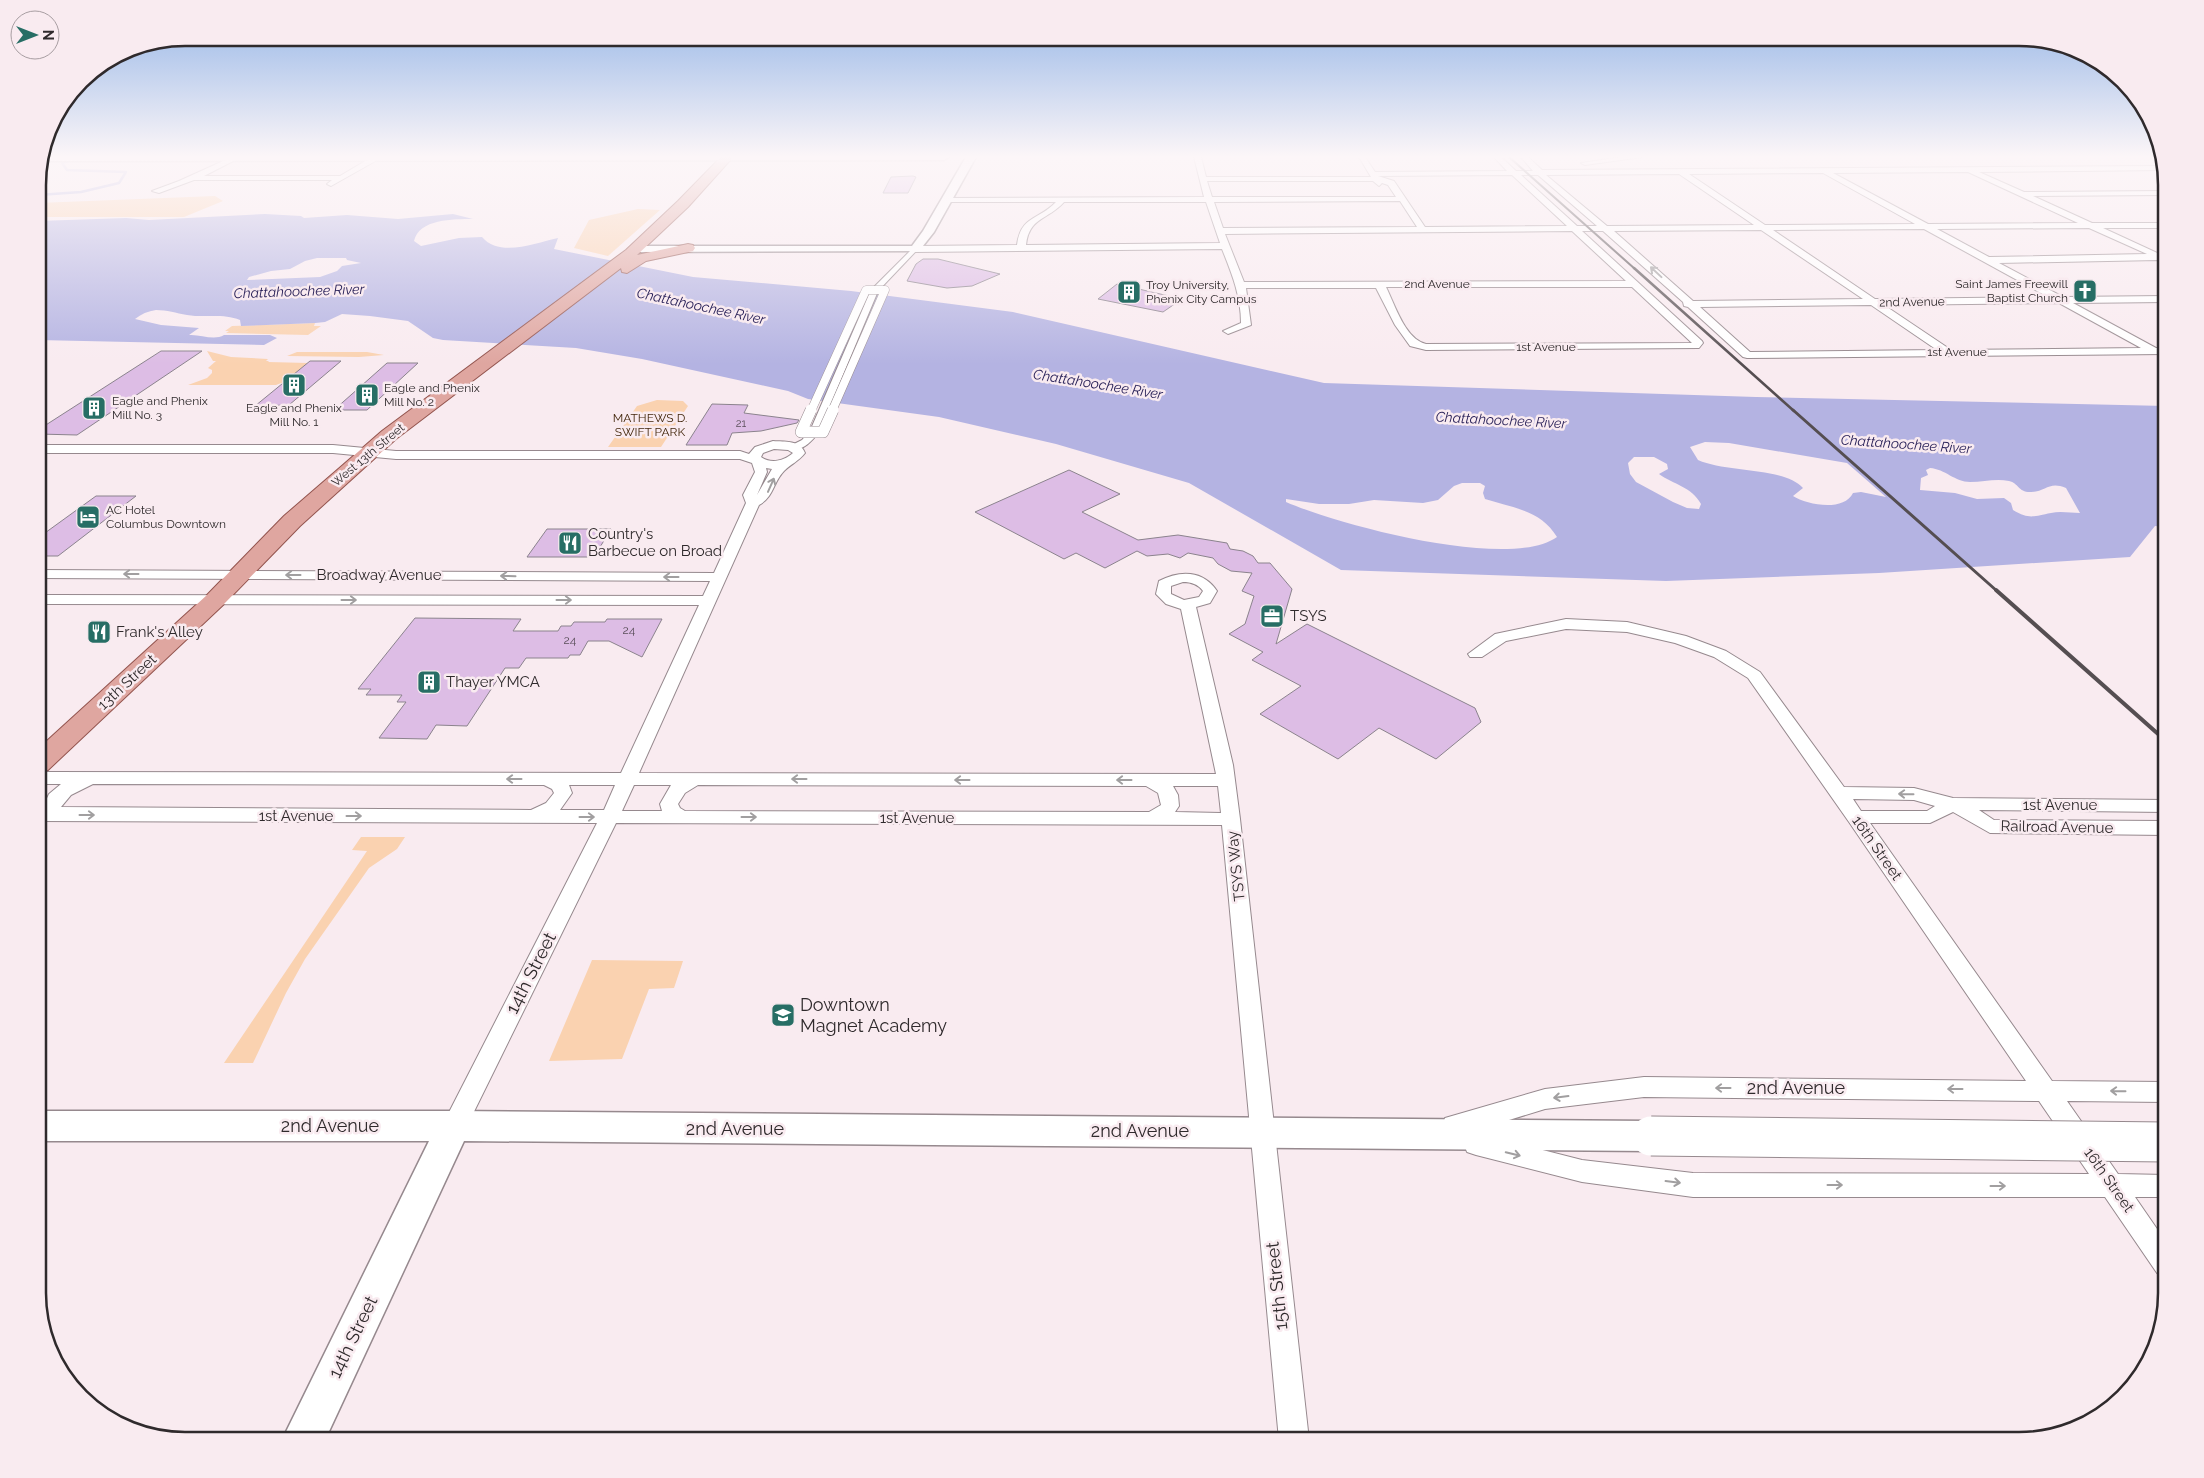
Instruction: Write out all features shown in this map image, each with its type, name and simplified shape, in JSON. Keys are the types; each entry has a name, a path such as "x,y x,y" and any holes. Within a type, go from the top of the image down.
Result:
{"main road":[{"path":"635,253 661,226"},
{"path":"635,253 688,248"},
{"name":"West 13th Street","path":"215,600 292,521 389,435 532,327 635,253"},
{"name":"13th Street","path":"47,756 215,600"},
{"name":"2nd Avenue","path":"47,1126 454,1126 1261,1131 2158,1142"},
{"name":"14th Street","path":"307,1432 454,1126"}],"street":[{"path":"757,457 773,445 795,447 805,442 814,432 875,290 915,248 931,226"},
{"path":"1021,248 1022,232 1026,226"},
{"path":"1219,226 1247,314 1246,325 1228,331"},
{"path":"1220,230 1407,226 1423,230 2093,226 2158,257"},
{"path":"1420,226 1423,230"},
{"path":"1573,226 1657,305"},
{"path":"1603,226 1692,304"},
{"path":"1762,226 1947,352"},
{"path":"1926,227 2155,351"},
{"path":"688,248 1226,246"},
{"path":"1985,260 2158,259"},
{"name":"1st Avenue","path":"1379,284 1400,325 1414,344 1426,347 1695,346 1698,343 1657,305"},
{"name":"2nd Avenue","path":"1239,285 1636,284"},
{"path":"866,290 885,290 823,432 814,432 801,432 866,290"},
{"name":"2nd Avenue","path":"1657,305 2158,299"},
{"name":"1st Avenue","path":"1692,304 1747,354 2155,351"},
{"name":"14th Street","path":"454,1126 610,817 753,503 766,495 778,468 797,457 798,450 795,447"},
{"path":"47,449 334,449 396,455 740,455 757,457 770,464 786,463"},
{"name":"14th Street","path":"753,503 750,495 761,472 757,457"},
{"name":"Broadway Avenue","path":"47,574 720,577"},
{"name":"Broadway Avenue","path":"47,599 709,601"},
{"name":"TSYS Way","path":"1188,605 1226,780 1261,1131"},
{"name":"16th Street","path":"1476,654 1501,637 1566,624 1627,628 1680,640 1720,654 1754,675 1856,817 2158,1252"},
{"path":"47,778 1226,780"},
{"path":"59,815 51,809 52,801 77,783 96,778"},
{"name":"1st Avenue","path":"532,816 546,812 558,804 563,793 560,785 547,779"},
{"path":"682,817 672,812 669,804 674,791 684,783 697,779"},
{"path":"1149,780 1162,786 1169,793 1170,806 1163,814 1153,818"},
{"name":"1st Avenue","path":"1838,793 1914,794 1954,804 2158,806"},
{"name":"1st Avenue","path":"1856,817 1930,817 1954,804"},
{"name":"Railroad Avenue","path":"1954,804 1990,826 2158,828"},
{"name":"1st Avenue","path":"47,815 1231,819"},
{"name":"2nd Avenue","path":"1432,1133 1545,1098 1644,1087 2158,1092"},
{"name":"15th Street","path":"1261,1131 1293,1432"},
{"name":"2nd Avenue","path":"1432,1133 1582,1171 1693,1185 2158,1186"}],"green space":[{"path":"586,226 642,226 608,256 574,248"},
{"path":"315,323 314,326 321,326 308,335 226,333 229,331 225,331 232,326"},
{"path":"207,351 231,357 268,359 266,361 268,362 308,363 284,382 276,385 188,385 207,378 212,373 212,370 208,368 216,361 213,361"},
{"path":"297,352 367,352 384,355 359,357 287,356"},
{"name":"MATHEWS D. SWIFT PARK","path":"657,400 683,401 688,406 661,447 608,447 637,406"},
{"path":"361,837 405,837 397,849 369,868 305,959 286,993 253,1063 224,1063 367,851 352,850"},
{"path":"592,960 683,961 674,988 649,989 622,1059 549,1061"}],"water":[{"name":"Chattahoochee River","path":"47,226 427,226 417,234 414,241 421,246 459,238 482,237 498,247 508,248 558,238 554,249 693,277 851,291 1013,312 1324,383 1756,397 2158,406 2158,526 2155,526 2130,557 1879,573 1666,581 1341,570 1189,483 1056,444 939,417 808,399 788,391 642,359 576,348 443,340 433,338 408,321 370,316 342,314 325,322 241,326 240,320 234,318 194,316 156,310 142,314 135,319 161,325 199,328 189,335 220,337 224,335 270,335 277,338 264,345 47,340","holes":["317,258 346,258 347,260 361,263 342,266 337,271 320,277 247,280 249,277 271,271 290,269 305,261","1705,442 1729,443 1847,463 1886,497 1861,492 1853,493 1842,503 1834,505 1807,502 1793,496 1803,488 1794,481 1769,473 1724,467 1698,460 1690,447","1634,457 1654,457 1667,464 1668,469 1659,474 1692,493 1701,504 1699,509 1687,508 1636,482 1630,474 1628,463","1930,468 1935,469 1965,481 2009,481 2027,492 2060,486 2066,488 2080,513 2058,512 2028,516 2013,510 2011,503 2004,498 1977,499 1955,493 1920,490 1921,478 1928,475 1926,470","1462,483 1480,483 1485,486 1483,493 1485,499 1535,515 1557,537 1534,546 1502,549 1465,547 1383,532 1311,512 1286,502 1286,499 1319,504 1349,504 1374,500 1423,503 1438,500 1454,486"]}],"building":[{"path":"923,259 938,259 1000,274 972,286 947,288 907,281 916,264"},
{"name":"Troy University, Phenix City Campus","path":"1117,284 1182,299 1163,312 1098,299"},
{"name":"Eagle and Phenix Mill No. 3","path":"161,351 202,351 77,435 47,434 47,424"},
{"name":"Eagle and Phenix Mill No. 1","path":"310,361 341,361 289,405 255,406"},
{"name":"Eagle and Phenix Mill No. 2","path":"387,363 418,363 367,410 334,410"},
{"path":"712,404 748,405 744,413 799,420 797,423 761,431 732,433 727,445 686,445"},
{"name":"TSYS","path":"1069,470 1120,494 1082,512 1138,540 1178,535 1227,543 1230,549 1243,551 1253,556 1258,563 1270,563 1292,589 1276,644 1307,624 1475,708 1481,722 1436,759 1379,728 1338,759 1260,714 1301,686 1252,660 1263,652 1229,634 1245,624 1254,596 1242,591 1252,573 1231,571 1218,564 1213,558 1188,553 1180,558 1168,554 1147,556 1137,551 1105,568 1076,553 1064,559 975,512"},
{"name":"AC Hotel Columbus Downtown","path":"96,496 136,496 58,556 47,556 47,531"},
{"name":"Country's Barbecue on Broad","path":"547,529 611,529 594,557 527,557"},
{"name":"Thayer YMCA","path":"415,618 521,619 513,631 558,631 561,626 571,626 574,622 605,622 607,619 662,619 642,657 609,641 588,641 580,655 570,655 568,658 526,658 519,668 505,668 467,726 436,725 427,739 379,738 406,702 397,702 402,695 366,695 371,689 358,689"}],"railway":[{"path":"1587,226 1635,269"},
{"path":"1634,268 1794,411"},
{"path":"1793,410 1997,591"},
{"path":"1996,590 2158,734"}],"place":[{"name":"Saint James Freewill Baptist Church","path":"2085,291"},
{"name":"Troy University, Phenix City Campus","path":"1129,292"},
{"name":"Eagle and Phenix Mill No. 1","path":"294,385"},
{"name":"Eagle and Phenix Mill No. 2","path":"367,395"},
{"name":"Eagle and Phenix Mill No. 3","path":"94,408"},
{"name":"AC Hotel Columbus Downtown","path":"88,517"},
{"name":"Country's Barbecue on Broad","path":"570,543"},
{"name":"TSYS","path":"1272,616"},
{"name":"Frank's Alley","path":"99,632"},
{"name":"Thayer YMCA","path":"429,682"},
{"name":"Downtown Magnet Academy","path":"783,1015"}]}
